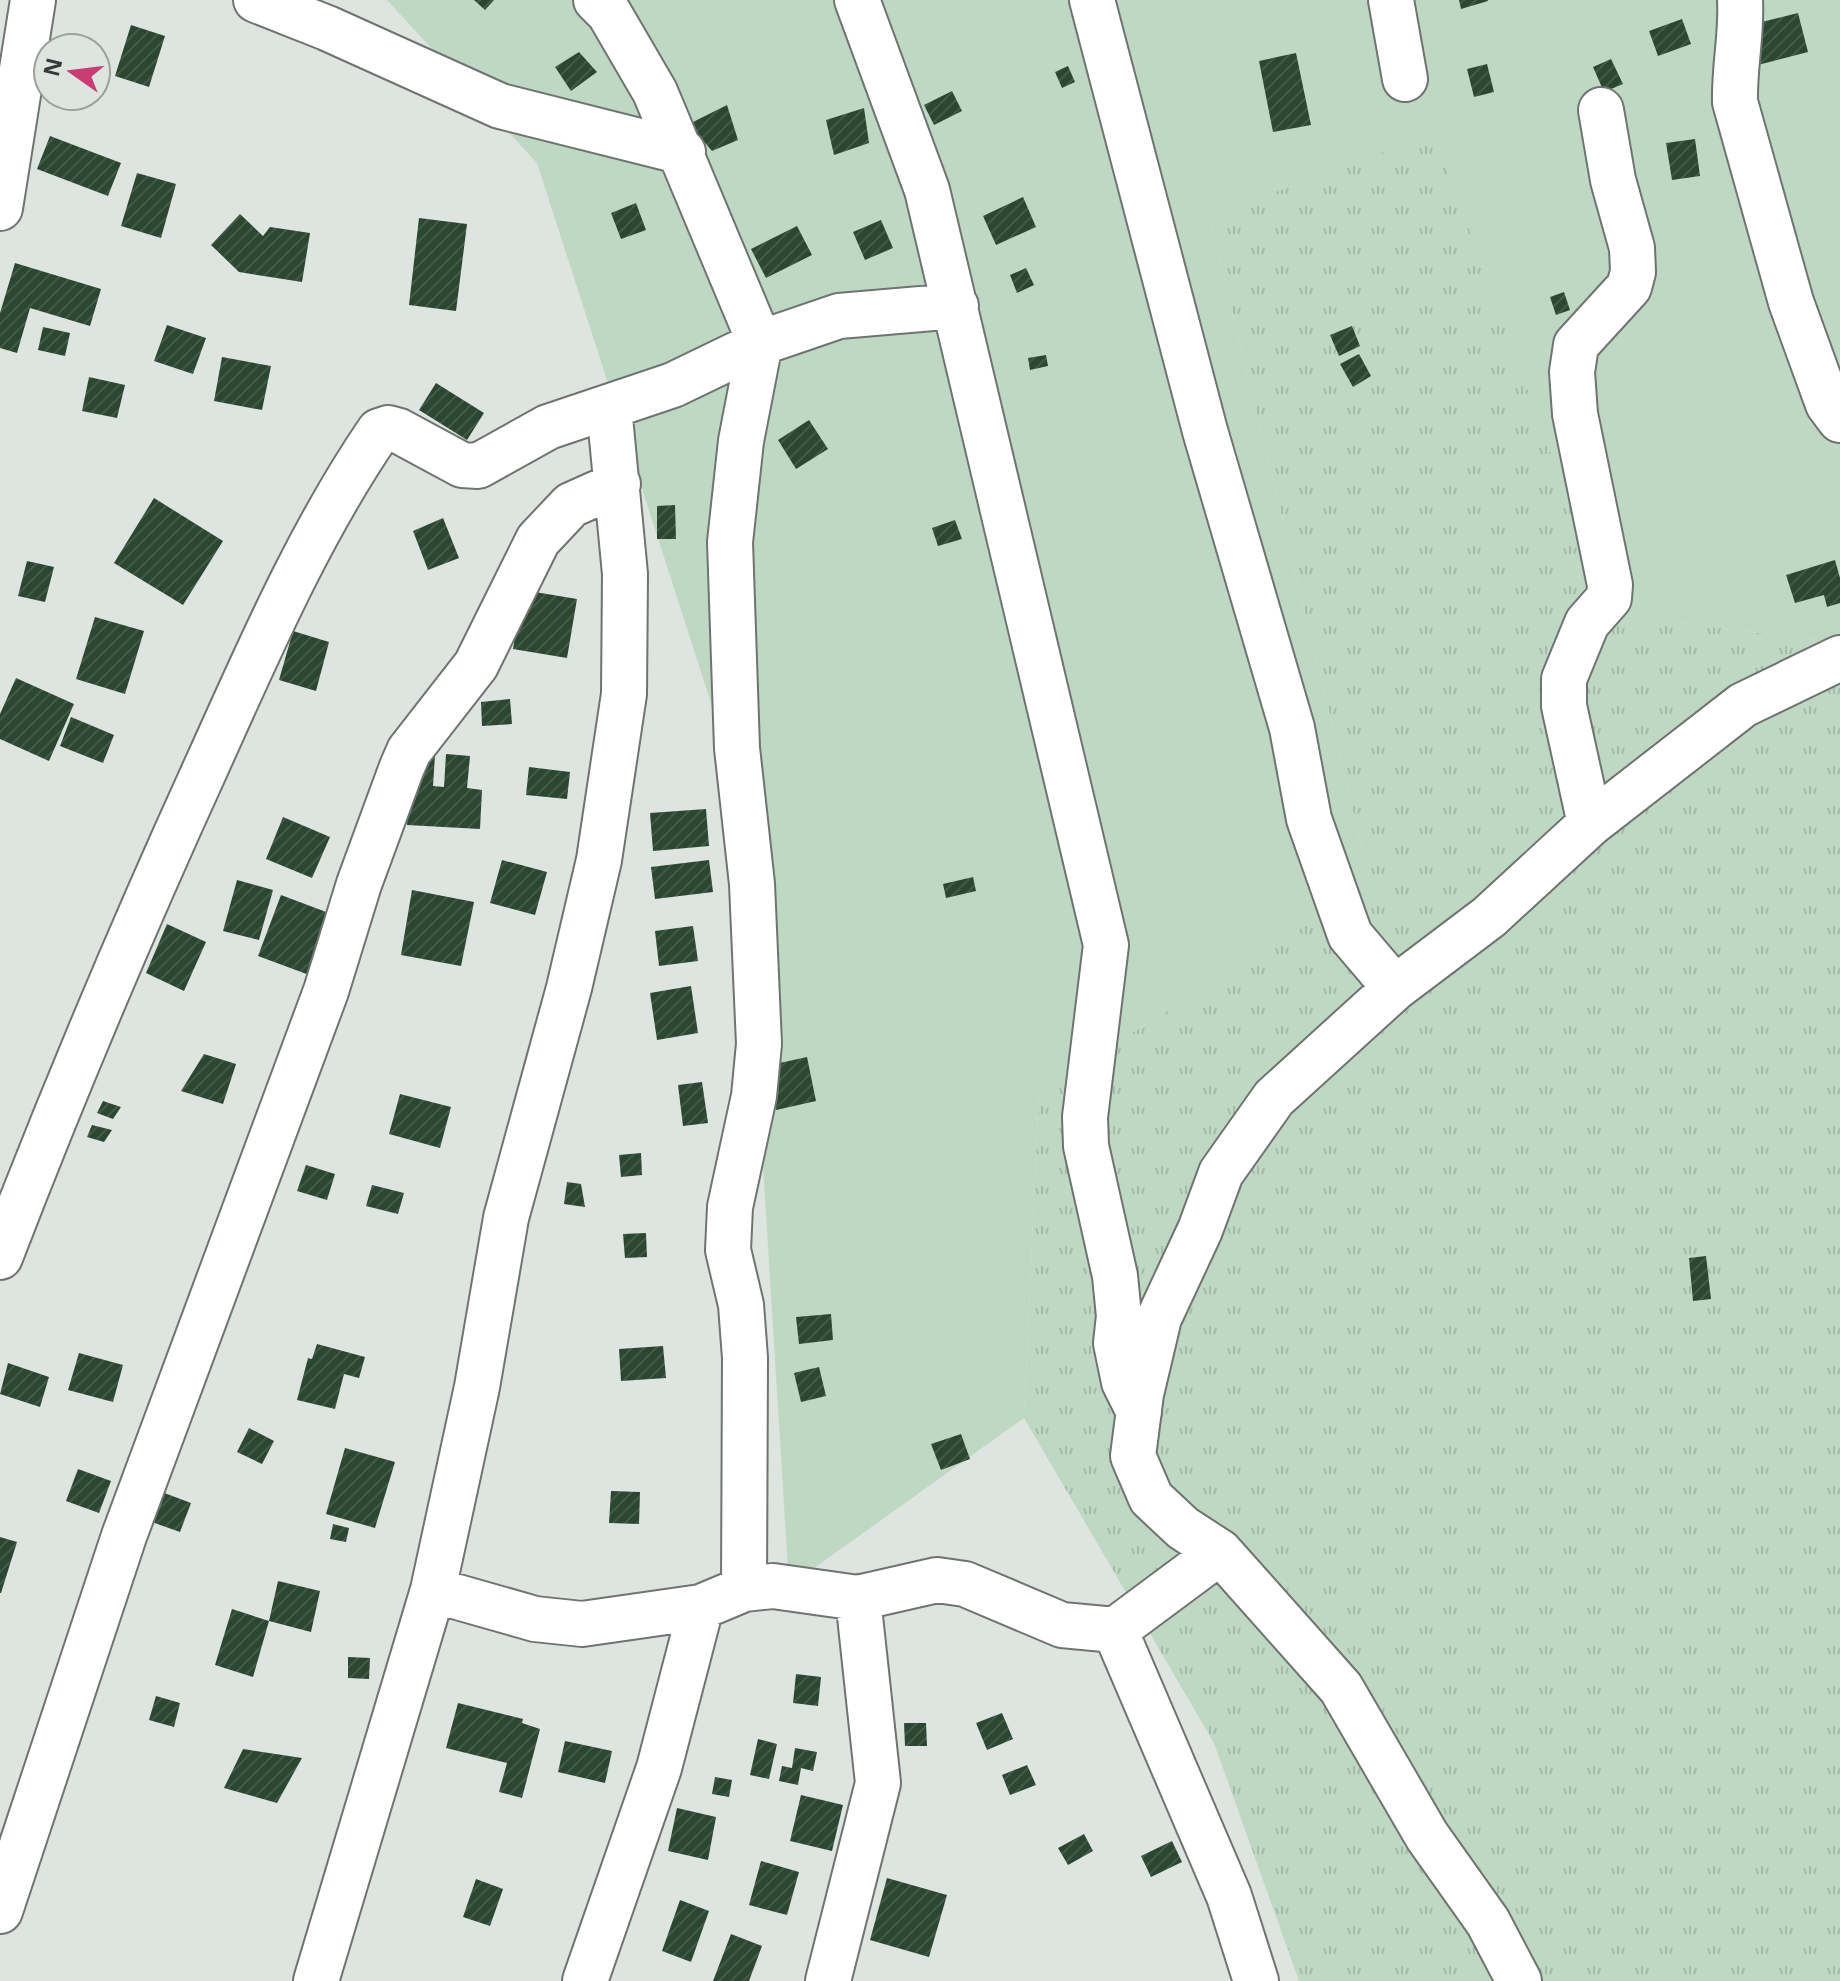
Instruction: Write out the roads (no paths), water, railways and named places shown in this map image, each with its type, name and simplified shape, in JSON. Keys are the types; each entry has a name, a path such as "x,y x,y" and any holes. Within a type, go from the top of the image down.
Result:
{"street":[{"path":"0,208 33,0"},
{"path":"256,0 327,28 500,106 683,152"},
{"path":"596,0 609,13 655,92 683,152 723,261 760,343 741,441 730,542 737,748 752,884 759,1044 754,1096 730,1207 728,1250 741,1305 745,1358 744,1589"},
{"path":"857,0 927,190 1106,945 1085,1117 1086,1146 1115,1276 1119,1316 1116,1343 1124,1382 1139,1412"},
{"path":"1092,0 1205,431 1292,728 1309,819 1350,935 1395,988"},
{"path":"1391,0 1405,79"},
{"path":"1737,12 1735,102 1791,302 1828,404 1840,420"},
{"path":"1590,824 1564,706 1564,679 1587,623 1609,598 1610,585 1575,414 1572,372 1576,345 1629,287 1633,272 1632,248 1613,180 1601,110"},
{"path":"0,1257 67,1081 283,596 338,491 379,431 388,428 399,431 462,465 478,466 548,427 673,385 760,343 839,316 956,306"},
{"path":"316,1981 433,1590 477,1387 506,1218 569,988 599,860 624,694 625,574 609,407"},
{"path":"0,1911 124,1536 320,1006 359,884 402,767 409,751 476,665 538,540 571,505 618,484"},
{"path":"1519,1981 1488,1922 1427,1836 1341,1688 1220,1552 1183,1528 1151,1498 1133,1456 1159,1318 1200,1230 1221,1173 1274,1098 1395,988 1489,917 1590,824 1743,705 1840,658"},
{"path":"433,1590 535,1619 582,1624 701,1607 744,1589 773,1586 858,1598 937,1580 965,1584 1062,1625 1115,1630 1220,1552"},
{"path":"828,1981 878,1783 858,1598"},
{"path":"585,1981 659,1768 701,1607"},
{"path":"1115,1630 1229,1896 1256,1981"}]}
